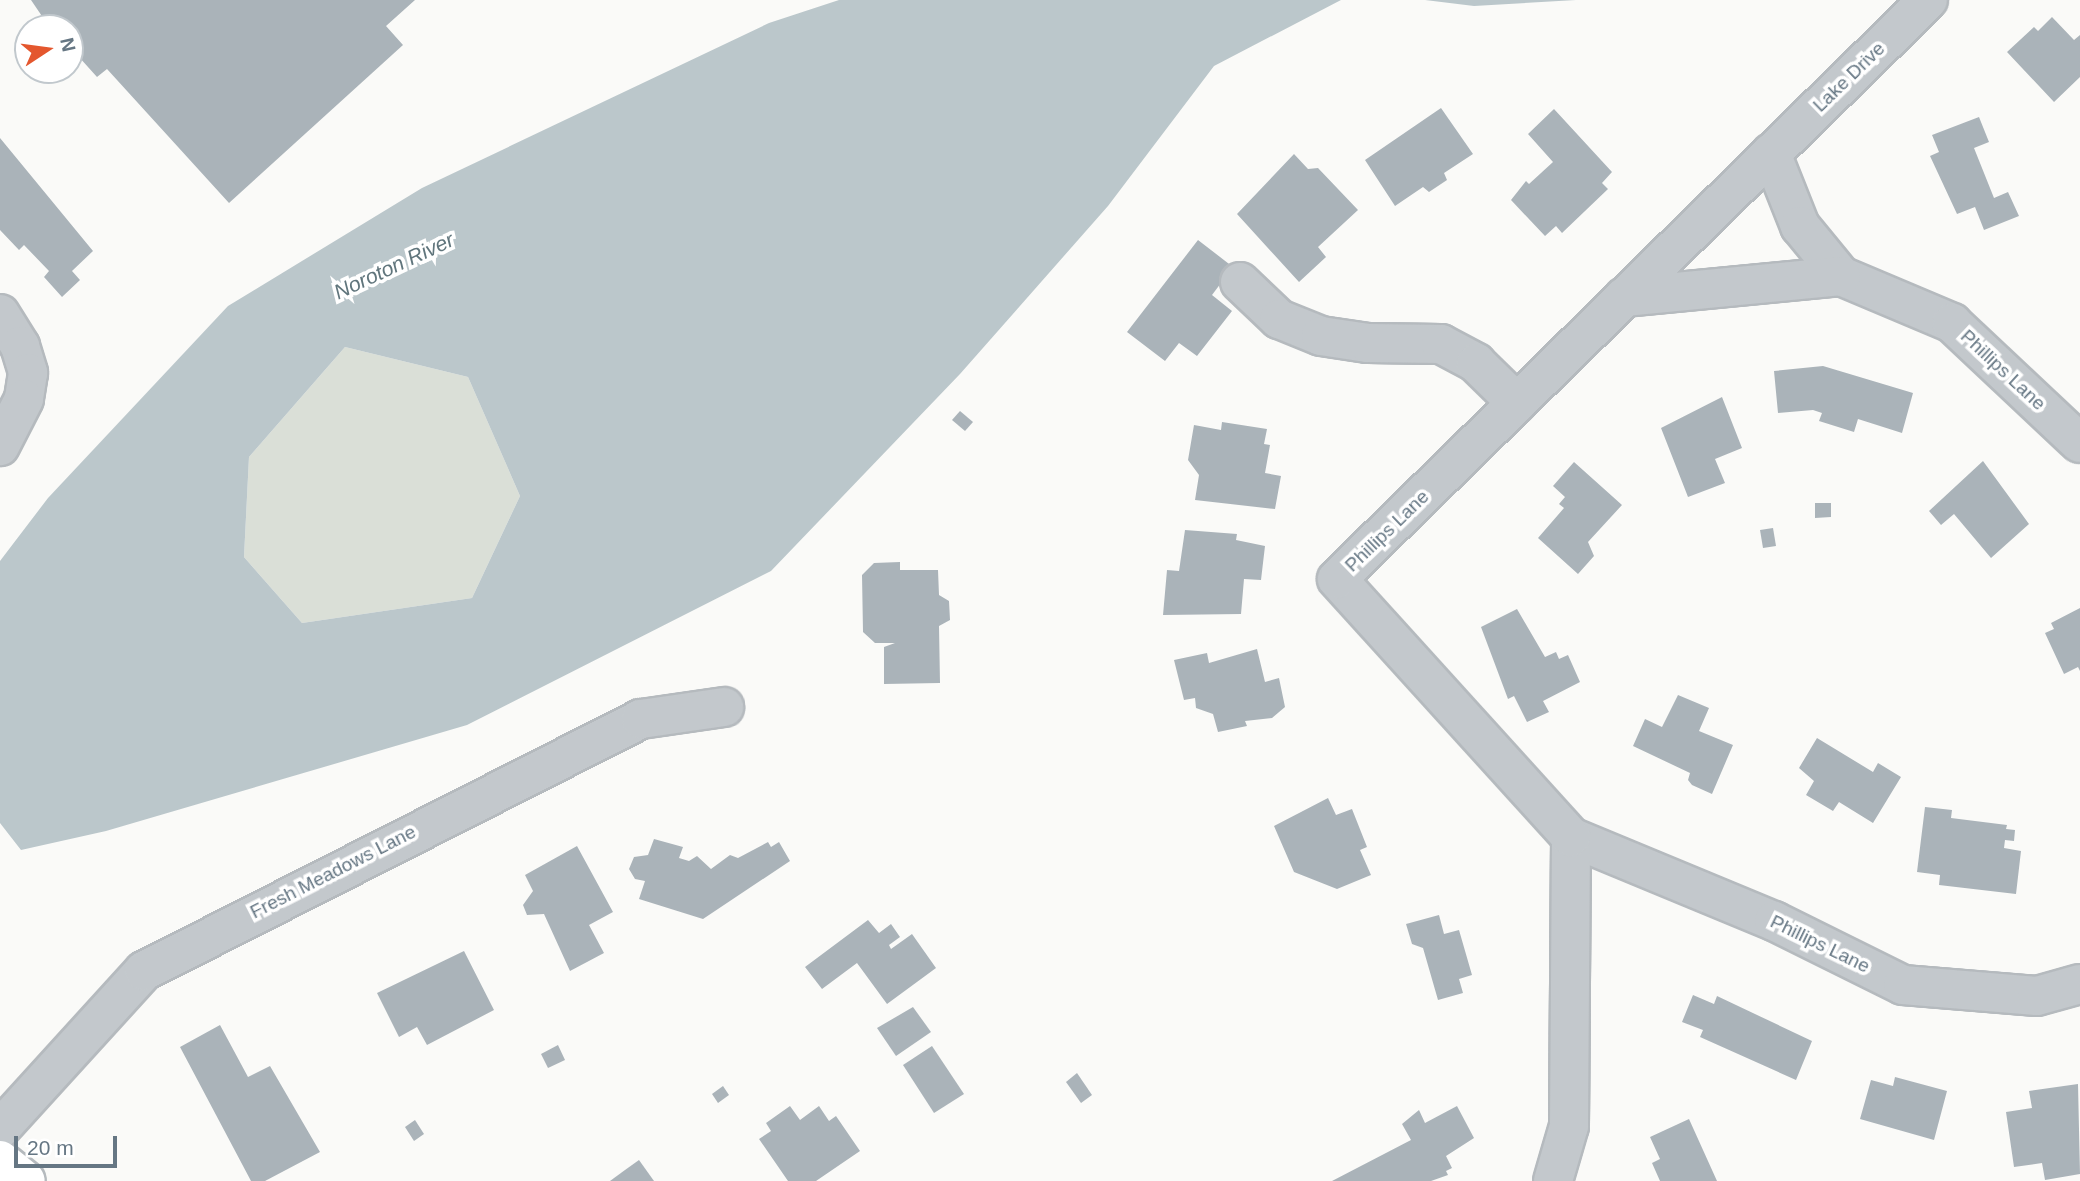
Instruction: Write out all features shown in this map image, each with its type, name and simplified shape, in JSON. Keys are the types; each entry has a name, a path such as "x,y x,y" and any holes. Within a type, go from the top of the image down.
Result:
{"main road":[{"path":"0,1160 26,1181"}],"street":[{"name":"Lake Drive","path":"1771,153 1928,0"},
{"name":"Phillips Lane","path":"2080,443 1952,323 1841,276 1800,226 1771,153 1338,579 1571,837 1774,921 1903,985 2037,996 2080,984"},
{"name":"Phillips Lane","path":"1624,297 1841,276"},
{"path":"1240,282 1279,319 1321,336 1368,343 1441,344 1476,363 1517,403"},
{"path":"0,314 20,346 27,373 24,399 0,446"},
{"name":"Fresh Meadows Lane","path":"0,1129 144,971 641,719 724,707"},
{"path":"1553,1181 1569,1126 1571,837"}],"shaded area":[{"path":"345,347 468,377 520,496 472,598 302,623 244,557 249,457"}],"water":[{"name":"Noroton River","path":"839,0 1341,0 1214,66 1108,206 960,374 771,571 467,725 106,831 21,850 0,823 0,561 48,498 228,306 422,188 769,23","holes":["345,347 468,377 520,496 472,598 302,623 244,557 249,457"]},
{"path":"1425,0 1576,0 1474,6"}],"building":[{"path":"31,0 415,0 386,26 403,45 229,203 107,69 97,77 84,63 84,14 40,14"},
{"path":"2052,17 2074,40 2080,35 2080,77 2054,102 2007,52 2034,27 2038,31"},
{"path":"1441,108 1473,154 1444,173 1447,180 1429,192 1423,187 1395,206 1365,160"},
{"path":"1554,109 1612,172 1602,183 1608,189 1562,233 1556,226 1545,236 1511,200 1526,181 1529,184 1553,162 1528,134"},
{"path":"1979,117 1989,142 1974,148 1994,198 2008,192 2019,216 1984,230 1975,207 1957,214 1930,156 1939,152 1932,135"},
{"path":"0,138 93,251 72,271 80,280 62,297 44,277 49,271 24,245 19,250 0,230"},
{"path":"1294,154 1308,169 1318,168 1358,210 1318,247 1326,257 1299,282 1237,214"},
{"path":"1198,240 1233,267 1212,295 1232,311 1197,356 1179,343 1165,361 1127,332"},
{"path":"1823,366 1913,393 1902,433 1858,419 1854,432 1819,421 1822,413 1813,410 1778,413 1774,371"},
{"path":"1722,397 1742,448 1715,459 1725,483 1688,497 1661,428"},
{"path":"960,411 973,422 965,431 952,420"},
{"path":"1222,422 1267,429 1264,444 1270,445 1265,473 1281,476 1275,509 1195,500 1199,475 1188,460 1194,425 1221,430"},
{"path":"1983,461 2029,524 1991,558 1954,514 1941,525 1929,511"},
{"path":"1574,462 1622,505 1588,542 1594,556 1578,574 1538,538 1564,508 1559,504 1565,497 1553,486"},
{"path":"1815,503 1831,503 1831,517 1815,518"},
{"path":"1773,528 1776,546 1763,548 1760,530"},
{"path":"1185,530 1237,534 1236,540 1265,546 1261,580 1244,579 1241,614 1163,615 1167,570 1179,571"},
{"path":"900,562 900,570 938,570 939,595 949,601 950,620 939,626 940,683 884,684 884,647 895,643 875,643 863,632 862,575 874,563"},
{"path":"2080,608 2080,671 2078,667 2064,674 2045,633 2054,629 2051,623"},
{"path":"1517,609 1545,657 1556,652 1559,659 1568,655 1580,682 1543,701 1549,712 1527,722 1514,696 1508,699 1481,627"},
{"path":"1257,649 1265,682 1279,678 1285,707 1272,718 1245,721 1247,726 1218,732 1213,714 1196,708 1195,698 1184,700 1174,660 1207,653 1209,663"},
{"path":"1678,695 1709,708 1699,731 1733,745 1712,794 1692,785 1688,780 1690,773 1633,746 1645,719 1662,727"},
{"path":"1817,738 1873,772 1878,763 1901,777 1873,823 1839,802 1833,811 1806,795 1814,781 1799,768"},
{"path":"1328,798 1336,815 1352,809 1367,847 1360,850 1371,875 1337,889 1294,872 1274,826"},
{"path":"1925,807 1952,810 1951,818 2007,825 2006,829 2015,830 2014,841 2005,840 2004,848 2021,851 2016,894 1939,885 1940,875 1917,872"},
{"path":"654,839 683,847 679,858 689,861 697,856 711,869 730,855 738,858 768,842 771,847 779,842 790,861 703,919 639,899 645,881 635,879 629,869 634,857 648,855"},
{"path":"577,846 613,912 589,925 604,953 570,971 544,914 527,915 523,905 533,891 525,875"},
{"path":"1439,915 1444,934 1459,930 1472,975 1459,979 1463,993 1438,1000 1423,948 1412,944 1406,924"},
{"path":"868,920 879,933 891,924 900,937 889,945 891,949 912,934 936,968 887,1004 857,963 822,989 805,967"},
{"path":"464,951 494,1010 427,1045 417,1027 399,1037 377,993"},
{"path":"1693,995 1714,1004 1717,996 1812,1041 1796,1080 1700,1037 1703,1030 1682,1022"},
{"path":"913,1007 931,1032 896,1056 877,1028"},
{"path":"220,1025 248,1077 270,1066 320,1152 265,1181 251,1181 180,1047"},
{"path":"558,1045 565,1060 548,1068 541,1054"},
{"path":"932,1046 964,1094 934,1113 903,1065"},
{"path":"1077,1073 1092,1095 1081,1103 1066,1082"},
{"path":"1895,1077 1947,1091 1934,1140 1860,1119 1871,1080 1893,1086"},
{"path":"2078,1084 2080,1174 2045,1180 2042,1163 2014,1167 2006,1112 2032,1108 2029,1091"},
{"path":"723,1086 729,1095 718,1103 712,1094"},
{"path":"790,1106 800,1120 819,1106 829,1121 836,1116 860,1151 816,1181 788,1181 759,1139 771,1131 766,1123"},
{"path":"1457,1106 1474,1138 1446,1156 1452,1168 1446,1171 1448,1175 1431,1181 1332,1181 1411,1140 1402,1124 1419,1110 1425,1123"},
{"path":"1689,1119 1717,1181 1660,1181 1652,1163 1660,1159 1650,1137"},
{"path":"415,1120 424,1134 414,1141 405,1127"},
{"path":"639,1160 654,1181 610,1181 625,1170"}]}
